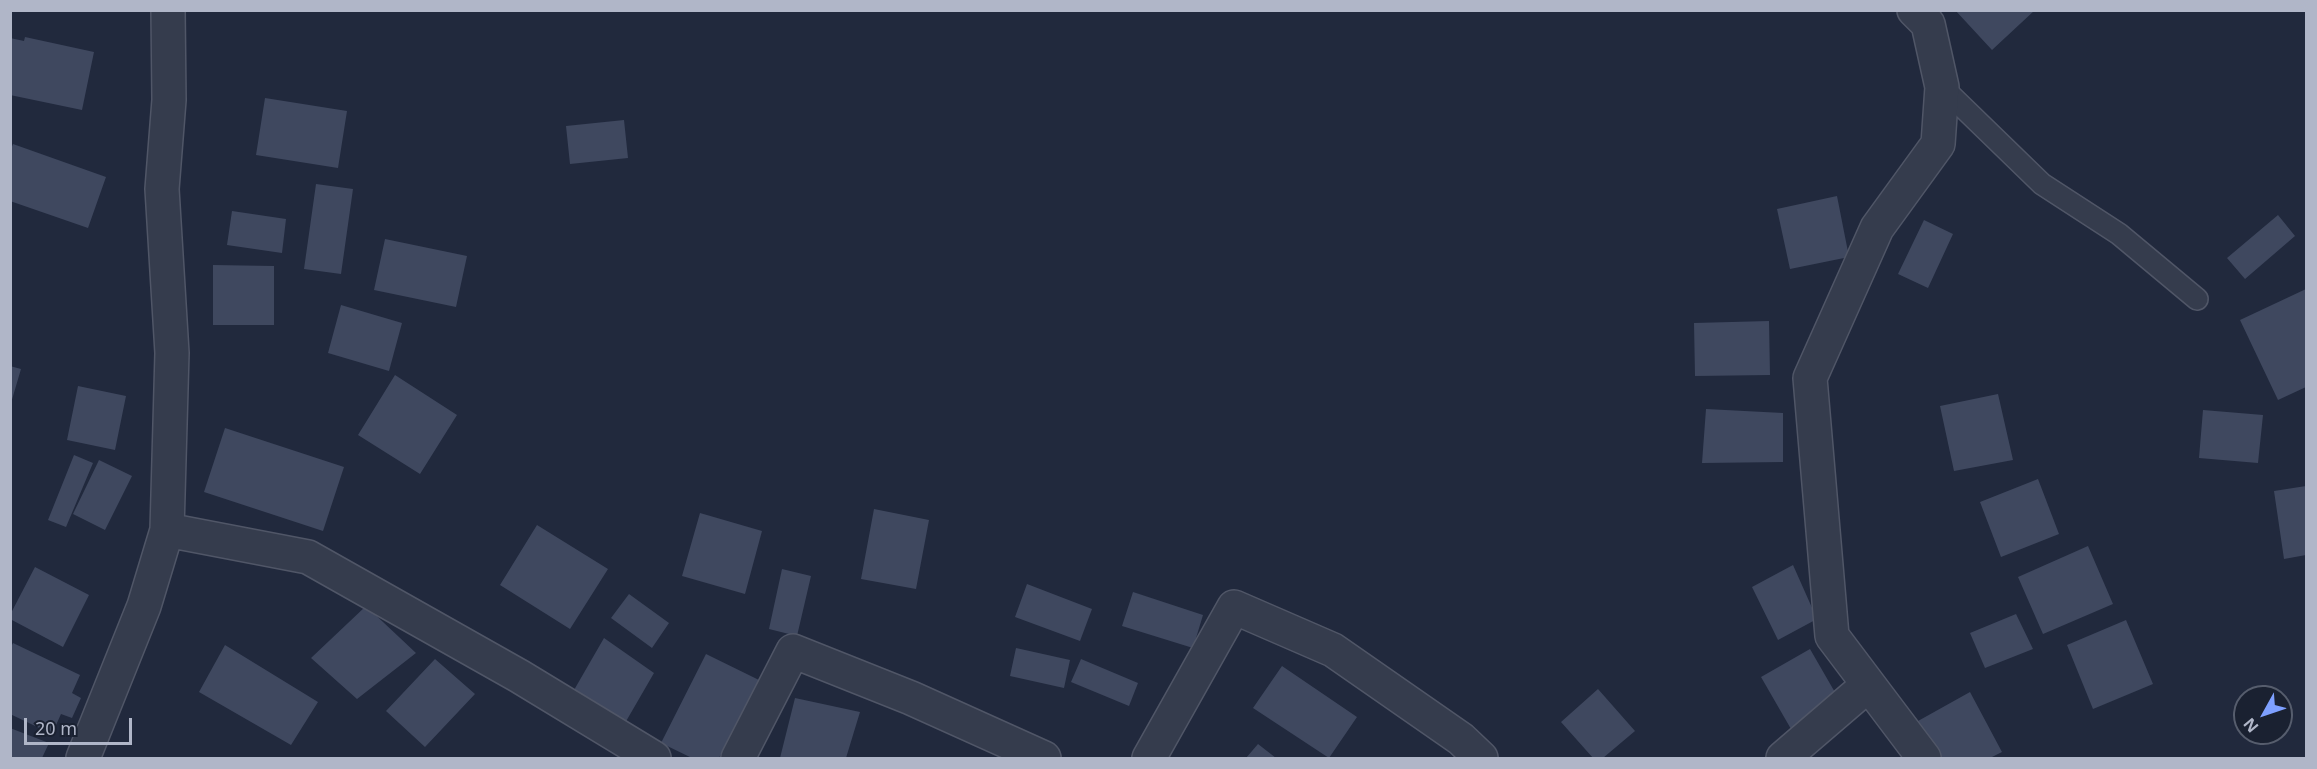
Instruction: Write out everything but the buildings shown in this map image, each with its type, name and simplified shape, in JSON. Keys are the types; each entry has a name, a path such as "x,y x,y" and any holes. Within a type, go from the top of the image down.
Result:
{"street":[{"path":"83,759 144,606 168,530 172,353 162,189 169,100 168,10"},
{"path":"1914,10 1928,24 1942,87 1938,144 1877,228 1810,378 1832,636 1924,759"},
{"path":"168,530 308,557 519,676 654,759"},
{"path":"1149,759 1234,607 1332,650 1461,739 1481,759"},
{"path":"738,759 793,651 911,698 1044,759"},
{"path":"1783,759 1868,685"}],"lane":[{"path":"1942,87 2042,184 2119,234 2197,299"}]}
